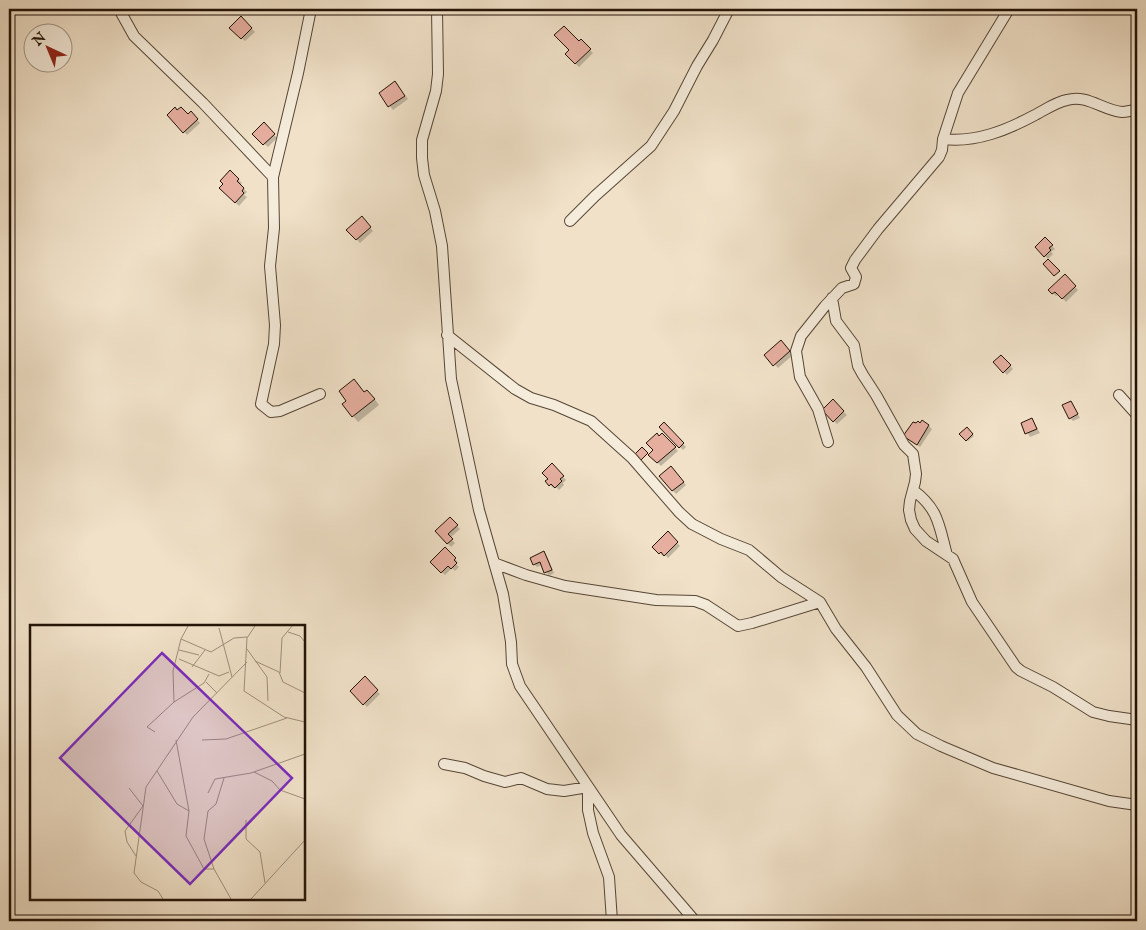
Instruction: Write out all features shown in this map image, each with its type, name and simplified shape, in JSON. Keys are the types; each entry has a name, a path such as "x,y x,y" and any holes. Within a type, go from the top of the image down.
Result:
{"street":[{"path":"119,9 134,36 203,103 273,177"},
{"path":"310,9 298,73 273,177 274,228 270,266 275,325 274,344 261,404 271,412 280,411 320,394"},
{"path":"438,9 438,74 436,91 422,140 422,158 424,175 435,211 442,246 451,379 479,510 506,610 512,664 520,686 621,835 695,921"},
{"path":"570,221 651,146 674,111 696,66 713,40 729,9"},
{"path":"828,442 818,408 800,377 796,351 798,344 807,328 832,298 842,288 854,284 856,277 851,268 855,260 901,202 934,165 942,150 943,139 958,93 1009,9"},
{"path":"943,139 962,141 988,134 1018,124 1066,100 1078,98 1091,100 1103,107 1123,112 1137,110"},
{"path":"832,298 836,321 854,345 858,366 904,445 913,454 916,466 914,490 909,510 911,520 916,529 926,541 953,559 972,602 1016,666 1094,712 1137,720"},
{"path":"447,335 515,389 532,398 591,421 632,458 679,512 692,524 721,539 750,550 781,576 820,602 836,629 866,667 897,715 917,734 940,746 993,768 1109,801 1137,805"},
{"path":"1119,394 1137,415"},
{"path":"914,490 922,496 934,511 947,555"},
{"path":"494,563 526,575 565,586 656,600 695,601 706,605 738,626 744,626 820,602"},
{"path":"444,764 465,768 505,782 521,778 547,789 564,791 588,787"},
{"path":"588,787 588,810 593,833 608,877 612,921"}],"building":[{"path":"241,16 252,28 241,39 229,28"},
{"path":"564,26 579,41 581,39 591,49 575,64 565,54 569,50 554,35"},
{"path":"395,81 405,96 388,107 379,93"},
{"path":"175,107 177,110 181,107 188,114 191,111 198,119 183,133 167,115"},
{"path":"264,122 275,134 263,145 252,134"},
{"path":"230,170 239,179 237,181 244,188 242,191 244,193 235,203 219,188 223,184 220,181"},
{"path":"362,216 371,227 356,240 346,230"},
{"path":"1045,237 1053,245 1044,257 1035,247"},
{"path":"1048,259 1060,271 1054,276 1043,264"},
{"path":"1065,274 1076,286 1062,299 1055,292 1052,294 1048,290"},
{"path":"781,340 790,351 773,366 764,355"},
{"path":"1001,355 1011,365 1003,373 993,362"},
{"path":"354,379 364,392 367,390 375,399 352,417 342,404 346,401 339,391"},
{"path":"833,399 844,411 833,422 822,410"},
{"path":"1071,401 1078,414 1069,419 1062,405"},
{"path":"1032,418 1037,429 1025,434 1021,423"},
{"path":"922,420 929,425 917,445 903,436 913,422 916,423 918,421 920,423"},
{"path":"664,422 684,443 679,448 659,427"},
{"path":"967,427 973,434 966,441 959,434"},
{"path":"657,433 659,436 662,433 676,447 657,463 648,455 653,450 646,443"},
{"path":"642,447 648,453 640,461 634,455"},
{"path":"552,463 564,476 555,488 551,484 549,486 545,481 548,479 542,473"},
{"path":"671,466 684,482 672,491 659,476"},
{"path":"450,517 458,525 448,534 453,539 447,544 435,531"},
{"path":"668,531 678,542 664,556 652,547"},
{"path":"445,547 456,558 454,560 457,563 451,569 448,566 441,573 430,562"},
{"path":"544,551 552,570 544,573 540,562 533,565 530,558"},
{"path":"365,676 378,690 363,705 350,691"}]}
